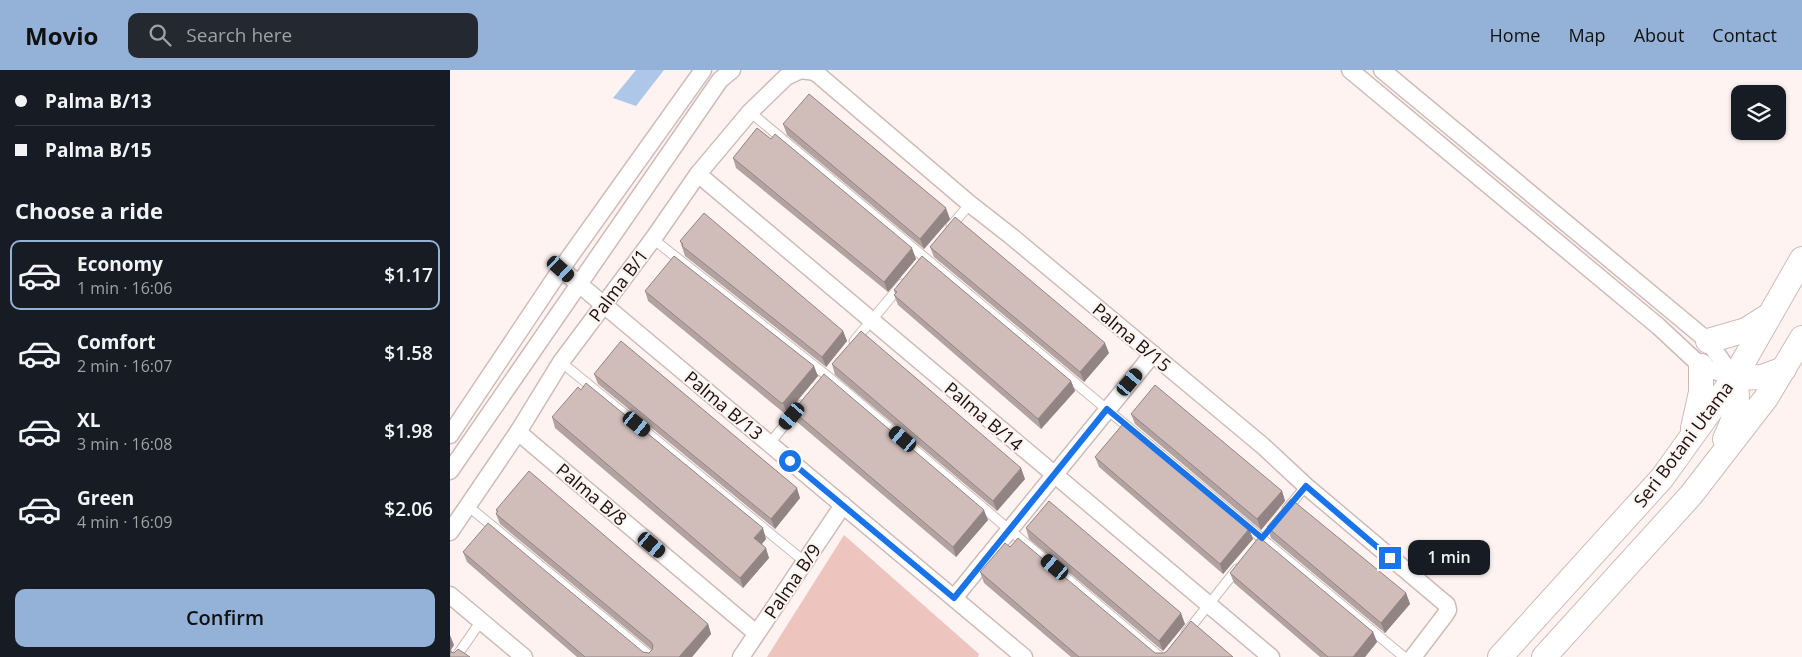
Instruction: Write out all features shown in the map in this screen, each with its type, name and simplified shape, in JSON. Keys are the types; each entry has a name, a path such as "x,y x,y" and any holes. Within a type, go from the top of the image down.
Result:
{"main road":[{"name":"Seri Botani Utama","path":"1500,657 1662,478 1734,378 1802,259"},
{"path":"1708,341 1746,330 1770,315"},
{"name":"Seri Botani Utama","path":"1544,657 1684,503 1766,398 1802,338"},
{"path":"1690,439 1701,392 1701,366"},
{"path":"1708,472 1729,431 1736,409 1738,392 1734,378 1762,377 1784,369"}],"street":[{"path":"450,435 561,269 702,70"},
{"path":"450,471 720,80 732,70"},
{"name":"Palma B/1","path":"450,532 518,432 561,362 653,239 698,174 750,112 786,77 801,70 815,72"},
{"path":"1350,70 1658,326 1701,366 1734,378"},
{"path":"1382,70 1708,341 1734,378"},
{"name":"Palma B/15","path":"815,72 970,204 1263,446 1306,486 1446,606 1448,610 1445,615 1413,657"},
{"name":"Palma B/14","path":"698,174 1271,657"},
{"name":"Palma B/13","path":"561,269 954,598 1020,656"},
{"path":"954,598 1153,354"},
{"name":"Palma B/8","path":"518,432 756,634"},
{"name":"Palma B/9","path":"741,657 843,505"},
{"path":"450,595 524,657"}],"lane":[{"path":"750,112 1404,657"},
{"path":"947,230 970,204"},
{"path":"653,239 829,371 1160,657"},
{"path":"849,347 906,278"},
{"path":"561,362 805,562"},
{"path":"820,382 829,371"},
{"path":"770,443 808,397"},
{"path":"1281,516 1306,486"},
{"path":"468,506 651,657"},
{"path":"1179,642 1244,560"},
{"path":"456,657 481,621"}],"shaded area":[{"path":"844,535 979,654 978,657 767,657"}],"water":[{"path":"636,70 664,70 636,106 613,98"}],"building":[{"path":"809,94 946,208 920,239 783,124"},
{"path":"757,128 771,139 775,134 912,248 884,282 733,158"},
{"path":"704,213 843,331 822,357 682,246 683,244 680,241"},
{"path":"955,217 1105,343 1080,372 930,247"},
{"path":"674,256 814,366 783,403 645,291"},
{"path":"922,256 1071,381 1038,419 894,295 897,292 894,290"},
{"path":"861,331 1021,468 993,501 832,364"},
{"path":"621,341 797,488 771,519 594,374"},
{"path":"824,374 984,510 953,547 793,411"},
{"path":"586,383 763,528 754,538 766,548 740,578 552,417 578,387 581,390"},
{"path":"1155,385 1282,491 1257,519 1131,414"},
{"path":"1123,424 1249,529 1220,564 1095,457"},
{"path":"529,471 708,624 679,657 585,657 463,552 488,523 643,652 649,653 652,650 653,645 651,642 496,514 498,511 496,510"},
{"path":"1291,499 1406,593 1381,623 1267,527"},
{"path":"1049,501 1181,613 1159,641 1026,528"},
{"path":"1259,537 1373,632 1353,657 1328,657 1230,573"},
{"path":"1018,538 1155,653 1167,651 1191,621 1233,657 1079,657 980,572 1005,543 1010,547"},
{"path":"458,649 470,657 450,657 450,652 454,653"}],"route":[{"path":"790,461 954,598 1107,409 1262,538 1306,486 1390,558"}]}
